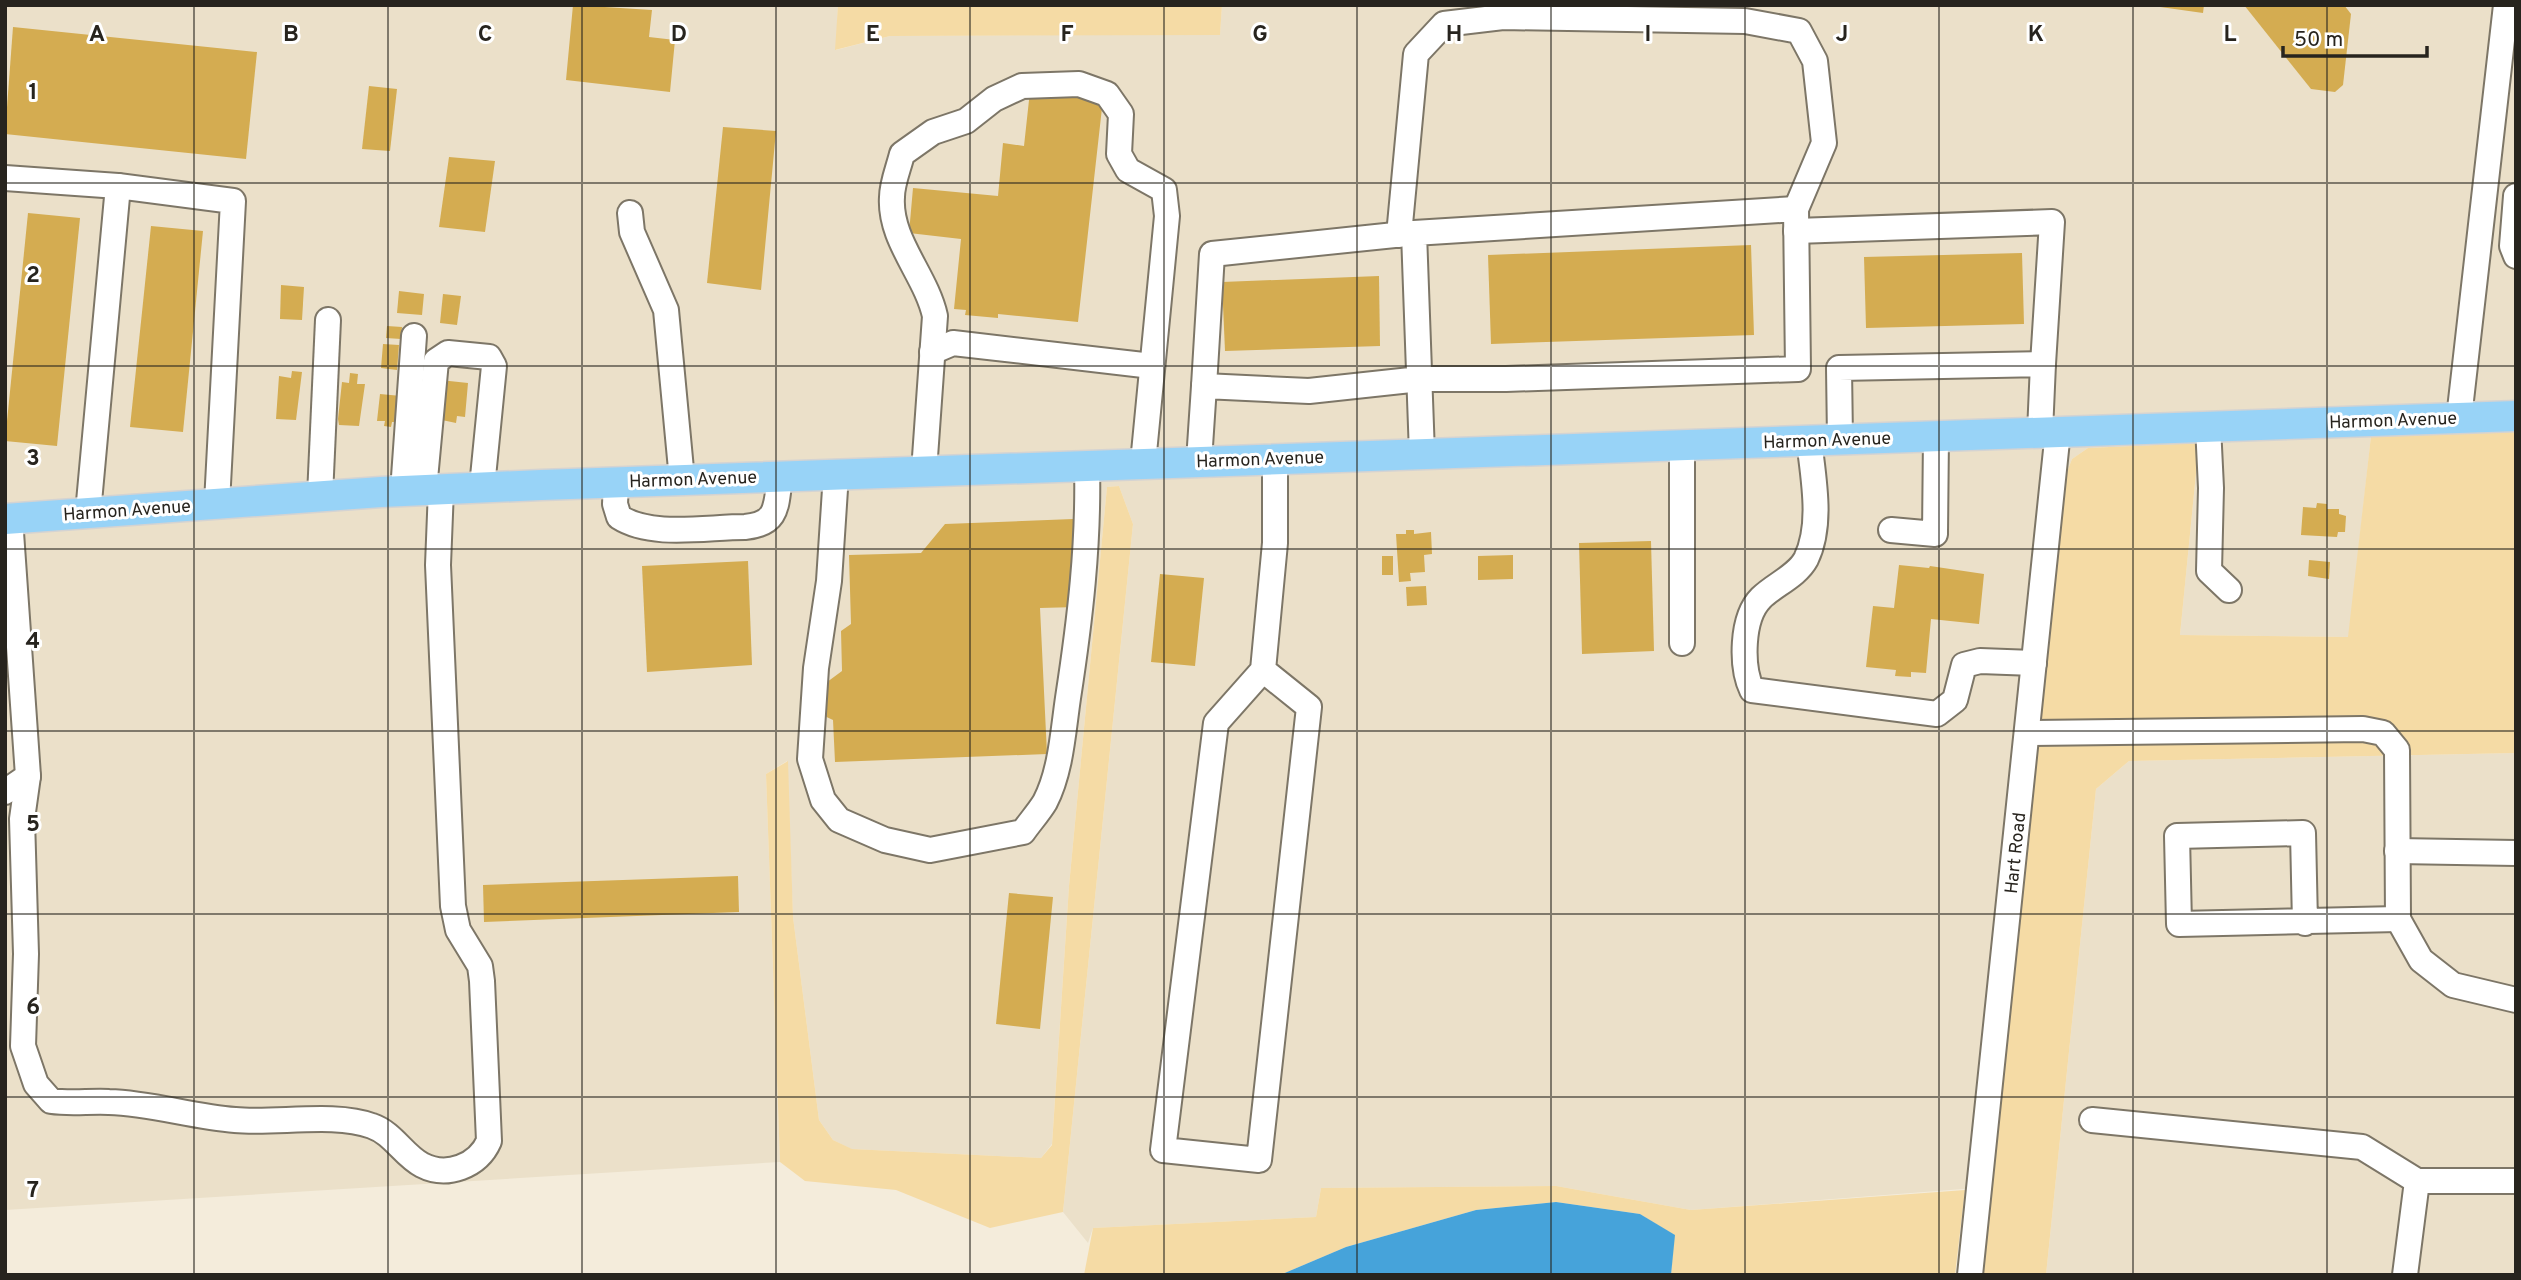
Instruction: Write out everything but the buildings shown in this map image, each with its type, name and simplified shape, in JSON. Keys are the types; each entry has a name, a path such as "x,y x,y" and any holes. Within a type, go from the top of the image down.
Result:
{"main road":[{"name":"Harmon Avenue","path":"8,518 482,487 2516,416"}],"street":[{"path":"1422,454 1420,379 1407,234 1416,54 1444,24 1503,17 1745,21 1799,31 1815,61 1824,143 1796,220 1798,369"},
{"path":"2459,418 2509,27"},
{"path":"923,471 935,316 930,294 896,227 892,197 902,154 933,131 966,121 994,99 1022,86 1066,83 1107,94 1121,114 1119,154 1128,170 1164,190 1167,216 1143,463"},
{"path":"5,178 118,186 233,201 217,503"},
{"path":"88,513 118,186"},
{"path":"2516,196 2512,246 2516,256"},
{"path":"630,213 632,232 666,310 682,480"},
{"path":"1199,461 1212,254 1407,234 1796,220"},
{"name":"Hart Road","path":"1796,220 2053,222 2043,364 2049,431 2034,663 1969,1275"},
{"path":"320,496 328,320"},
{"path":"8,518 11,620 28,776 22,819 26,954 23,1046 36,1084 51,1101 74,1104 109,1102 236,1121 329,1120 372,1126 391,1138 421,1165 434,1169 457,1169 470,1164 484,1152 489,1141 482,981 480,965 458,930 453,906 438,565 423,490 414,336"},
{"path":"932,352 953,343 1152,366"},
{"path":"423,490 436,361 448,353 489,357 494,366 482,487"},
{"path":"1204,386 1309,391 1420,379 2043,364"},
{"path":"1839,368 1840,439"},
{"path":"2208,426 2211,488 2209,571 2229,590"},
{"path":"1891,530 1935,534 1936,436"},
{"path":"1809,440 1814,482 1814,535 1805,561 1759,599 1748,621 1745,677 1752,691 1937,714 1955,700 1964,664 1980,661 2034,663"},
{"path":"1682,445 1682,643"},
{"path":"1263,670 1309,707 1259,1160 1163,1150 1216,723 1263,670 1275,544 1275,459"},
{"path":"836,474 829,581 816,668 810,759 822,800 839,820 885,840 930,850 1023,832 1045,801 1060,753 1083,611 1084,556 1089,520 1087,465"},
{"path":"617,482 615,504 619,517 630,524 648,528 745,527 760,525 770,519 776,509 780,476"},
{"path":"2027,733 2363,729 2383,733 2397,750 2398,919 2421,960 2453,985 2516,1000"},
{"path":"5,792 28,776"},
{"path":"2305,923 2303,833 2176,836 2179,924 2305,923 2398,919"},
{"path":"2398,851 2516,853"},
{"path":"2092,1121 2362,1147 2417,1181 2516,1181"},
{"path":"2405,1275 2417,1181"}],"shaded area":[{"path":"5,5 838,5 836,50 890,36 1220,34 1222,5 2516,5 2516,406 2493,430 2371,436 2349,637 2180,635 2199,443 2088,448 2072,459 2065,477 1989,1187 1691,1210 1556,1186 1321,1188 1316,1217 1093,1228 1088,1243 1063,1212 1133,524 1119,486 1107,487 1069,886 1052,1144 1041,1158 851,1149 833,1140 819,1120 793,917 787,761 766,774 780,1162 5,1210"},
{"path":"838,5 1222,5 1220,35 890,36 835,50"},
{"path":"2516,429 2516,753 2129,761 2096,789 2046,1275 1981,1275 2065,477 2072,459 2088,448 2199,443 2180,635 2348,637 2371,436"},
{"path":"1119,486 1133,524 1063,1212 990,1228 896,1190 805,1181 780,1162 766,774 788,761 793,917 819,1120 833,1140 852,1149 1041,1158 1052,1145 1069,886 1107,487"},
{"path":"2516,753 2516,1275 2046,1275 2096,789 2129,761"},
{"path":"1556,1186 1691,1210 1965,1190 1955,1275 1671,1275 1674,1235 1640,1214 1556,1202 1476,1210 1346,1247 1280,1275 1084,1275 1093,1228 1316,1217 1321,1188"}],"water":[{"path":"1556,1202 1640,1214 1675,1235 1671,1275 1280,1275 1346,1247 1476,1210"}]}
